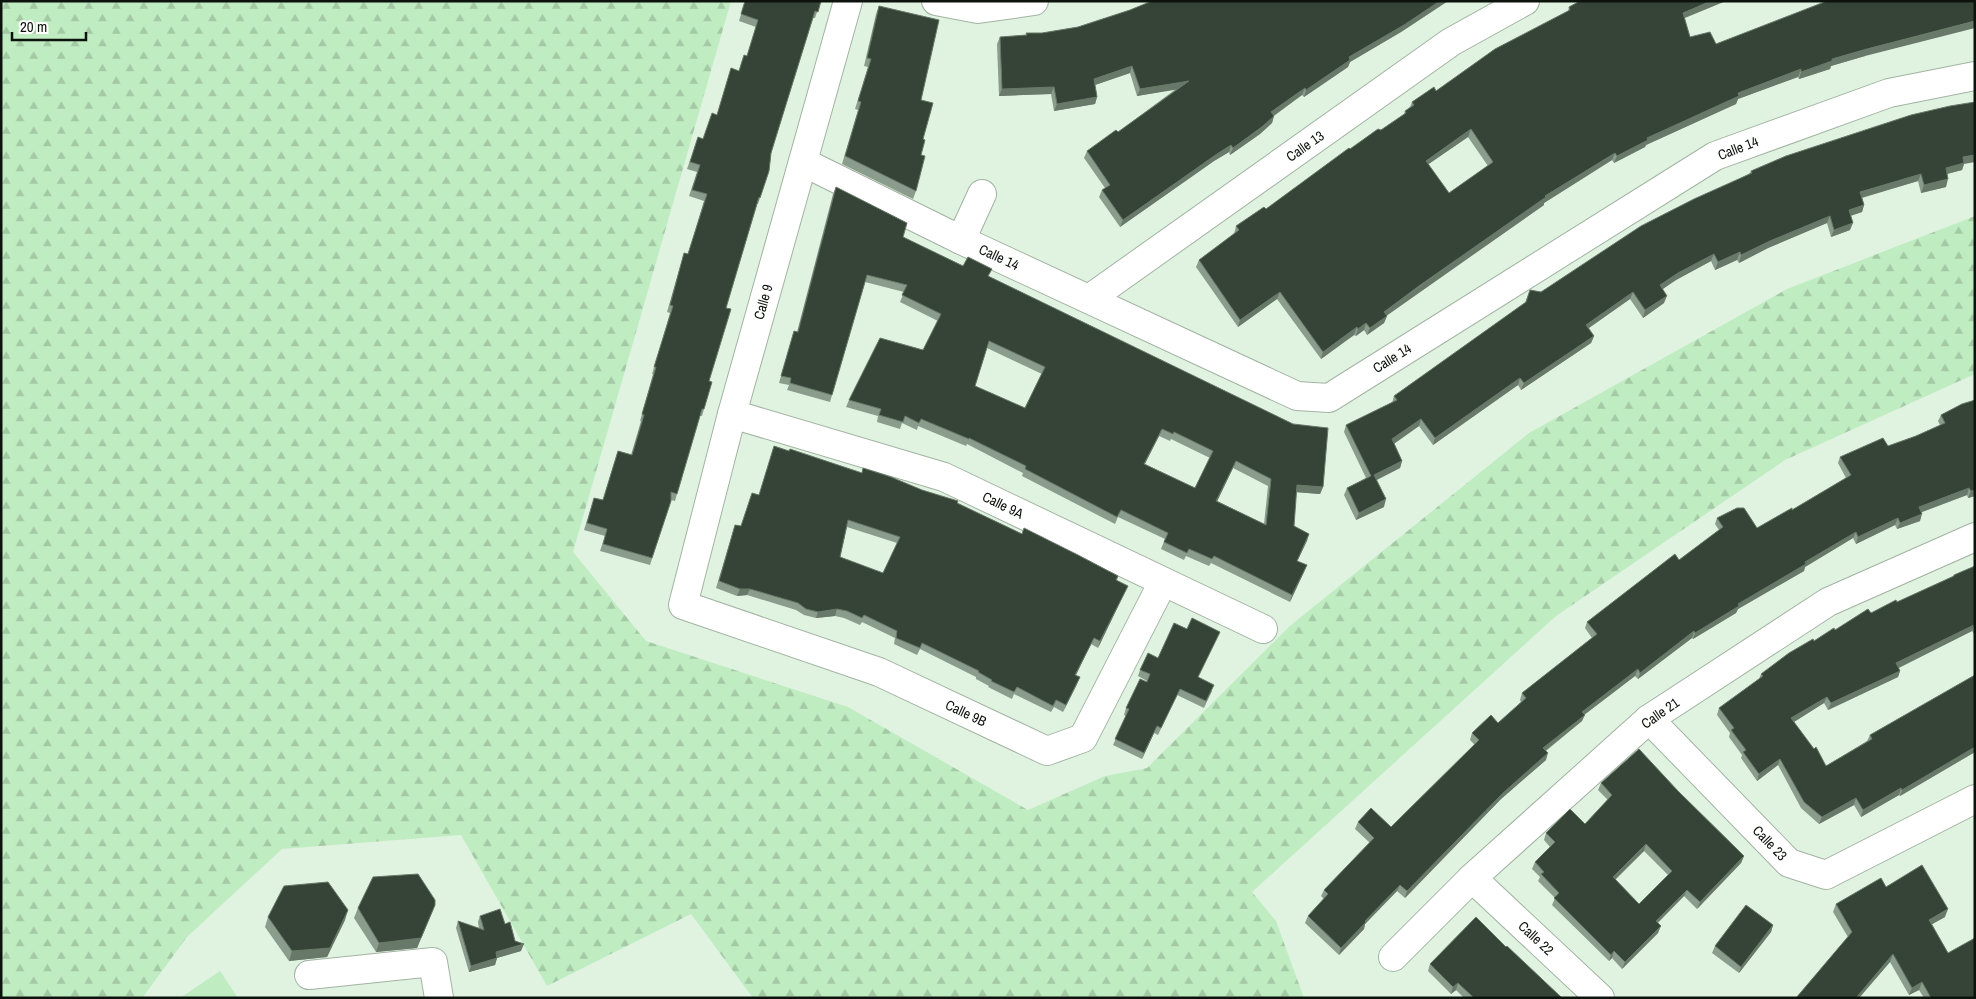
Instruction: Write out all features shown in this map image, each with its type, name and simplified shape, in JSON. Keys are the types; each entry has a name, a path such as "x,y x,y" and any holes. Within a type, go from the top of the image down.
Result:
{"street":[{"name":"Calle 9","path":"682,605 732,414 848,1"},
{"path":"936,1 978,9 1034,1"},
{"name":"Calle 13","path":"1089,299 1451,42 1525,1"},
{"name":"Calle 14","path":"803,162 961,240 1297,396 1329,398 1715,156 1889,93 1975,76"},
{"path":"961,240 982,194"},
{"name":"Calle 9A","path":"732,414 944,477 1263,629"},
{"name":"Calle 21","path":"1393,957 1472,878 1649,719 1828,602 1975,537"},
{"name":"Calle 9B","path":"682,605 879,672 1047,751 1083,738 1163,582"},
{"name":"Calle 23","path":"1649,719 1789,863 1826,875 1975,799"},
{"name":"Calle 22","path":"1472,878 1600,998"},
{"path":"309,975 433,962 439,998"}],"green space":[{"path":"1,1 731,1 573,552 646,641 848,707 1028,810 1105,776 1147,768 1291,625 1529,433 1787,289 1975,216 1975,374 1785,460 1556,616 1252,892 1276,921 1304,998 753,998 691,914 547,986 461,835 282,849 187,937 143,997 1,998"},
{"path":"220,971 238,998 180,998"}],"building":[{"path":"745,1 821,1 818,12 815,11 788,98 771,153 769,171 759,197 726,308 731,309 709,381 712,382 704,409 702,409 677,494 671,492 671,501 652,558 603,544 607,529 587,523 594,498 603,500 618,451 632,455 656,367 654,367 673,306 670,305 684,253 688,254 707,194 692,190 700,165 690,162 698,137 703,139 712,113 717,115 731,68 739,71 744,55 747,56 758,20 741,14"},
{"path":"1152,1 1440,1 1404,25 1349,57 1350,60 1271,112 1274,116 1233,148 1231,145 1217,154 1123,220 1102,190 1110,185 1087,151 1116,130 1118,132 1189,81 1140,89 1132,66 1094,79 1097,97 1057,104 1054,87 1002,89 1000,37 1078,27"},
{"path":"1580,1 1711,1 1683,13 1690,37 1710,32 1716,44 1827,1 1975,1 1975,21 1832,59 1832,61 1801,72 1801,69 1738,93 1739,96 1647,138 1648,140 1617,156 1615,153 1545,196 1419,286 1384,312 1387,316 1370,328 1366,323 1358,329 1357,327 1323,352 1280,292 1240,320 1199,260 1239,230 1236,226 1264,207 1266,209 1349,148 1406,113 1405,111 1414,105 1412,102 1434,87 1436,91 1495,49 1570,10 1569,7","holes":["1471,129 1493,162 1449,193 1426,161"]},
{"path":"879,6 939,20 921,100 933,103 923,139 925,140 921,155 925,156 916,191 845,156 861,102 858,101 871,59 867,58"},
{"path":"1975,102 1975,155 1963,157 1964,163 1946,168 1948,179 1924,185 1921,174 1860,192 1864,205 1849,210 1853,223 1834,230 1830,216 1741,255 1740,252 1718,262 1714,254 1660,285 1667,296 1645,310 1633,292 1586,325 1594,336 1524,383 1520,378 1435,438 1421,419 1392,439 1402,461 1374,475 1386,499 1359,513 1347,488 1371,476 1346,425 1397,400 1394,396 1526,302 1530,290 1541,292 1641,226 1694,199 1752,173 1751,171 1786,156 1911,115"},
{"path":"836,187 907,223 903,237 963,266 968,257 992,269 988,276 1293,424 1328,428 1323,487 1297,485 1294,526 1309,534 1297,561 1307,565 1292,595 1214,556 1212,559 1189,549 1187,553 1164,542 1168,533 1121,510 1117,517 1025,469 1026,466 969,438 921,419 919,423 905,416 903,422 879,415 881,409 849,400 880,338 923,350 941,314 902,295 907,285 867,275 832,395 790,383 791,378 781,376 794,331 798,332","holes":["989,341 1045,367 1025,408 975,386","1162,429 1173,434 1174,432 1213,451 1195,488 1144,464","1236,461 1271,479 1266,525 1216,501"]},
{"path":"1975,400 1975,490 1971,491 1969,488 1919,507 1922,514 1900,523 1898,518 1858,537 1856,532 1738,604 1739,606 1695,633 1694,631 1640,673 1638,669 1582,712 1585,715 1543,748 1548,753 1503,793 1407,891 1400,885 1341,948 1308,916 1328,894 1324,890 1374,838 1358,822 1371,808 1391,827 1479,740 1472,733 1491,715 1498,723 1526,698 1522,693 1597,634 1587,622 1675,554 1679,560 1723,527 1717,518 1737,508 1744,508 1757,528 1792,508 1792,510 1851,475 1840,457 1883,438 1888,446 1916,436 1945,423 1941,415 1962,404"},
{"path":"774,446 789,451 790,449 862,473 863,468 958,501 957,503 1022,534 1024,528 1078,555 1118,576 1116,580 1128,586 1100,641 1094,638 1075,675 1080,677 1066,705 1056,700 1053,706 1017,687 1014,692 991,681 979,671 922,643 920,648 896,638 897,631 864,615 862,618 847,611 837,609 818,612 806,609 798,603 750,589 740,589 719,581 735,525 741,526 752,493 759,495","holes":["848,520 900,537 883,573 840,557"]},
{"path":"1975,566 1975,625 1896,663 1900,671 1831,703 1827,697 1791,718 1814,749 1816,747 1826,766 1872,739 1870,735 1975,675 1975,747 1902,790 1901,788 1863,810 1856,798 1822,817 1804,802 1780,759 1759,774 1743,752 1746,750 1731,730 1734,728 1719,708 1763,676 1761,674 1789,653 1813,639 1814,641 1834,628 1835,630 1868,609 1871,613 1896,600 1897,602"},
{"path":"1192,618 1220,632 1198,677 1214,685 1206,701 1180,689 1161,728 1157,726 1144,753 1115,739 1129,709 1126,708 1140,679 1147,682 1150,674 1140,670 1148,653 1158,658 1174,623 1187,629"},
{"path":"1639,749 1678,791 1744,856 1700,902 1687,890 1656,921 1661,926 1625,962 1614,951 1611,955 1554,898 1559,893 1541,874 1544,872 1535,862 1555,842 1546,833 1570,809 1585,824 1612,795 1601,783","holes":["1646,844 1672,871 1639,904 1613,877"]},
{"path":"1922,865 1948,909 1929,920 1948,953 1975,938 1975,998 1931,998 1922,982 1912,988 1893,954 1856,998 1796,998 1852,932 1836,904 1881,878 1886,887"},
{"path":"418,874 435,900 435,905 421,938 379,943 358,908 373,877"},
{"path":"328,882 348,910 330,948 292,951 268,917 284,886"},
{"path":"1746,905 1773,925 1741,967 1715,946"},
{"path":"500,909 505,924 510,922 515,941 524,944 496,952 497,958 471,966 458,921 484,930 480,916"},
{"path":"1476,917 1561,997 1474,998 1458,983 1453,987 1430,964"}]}
